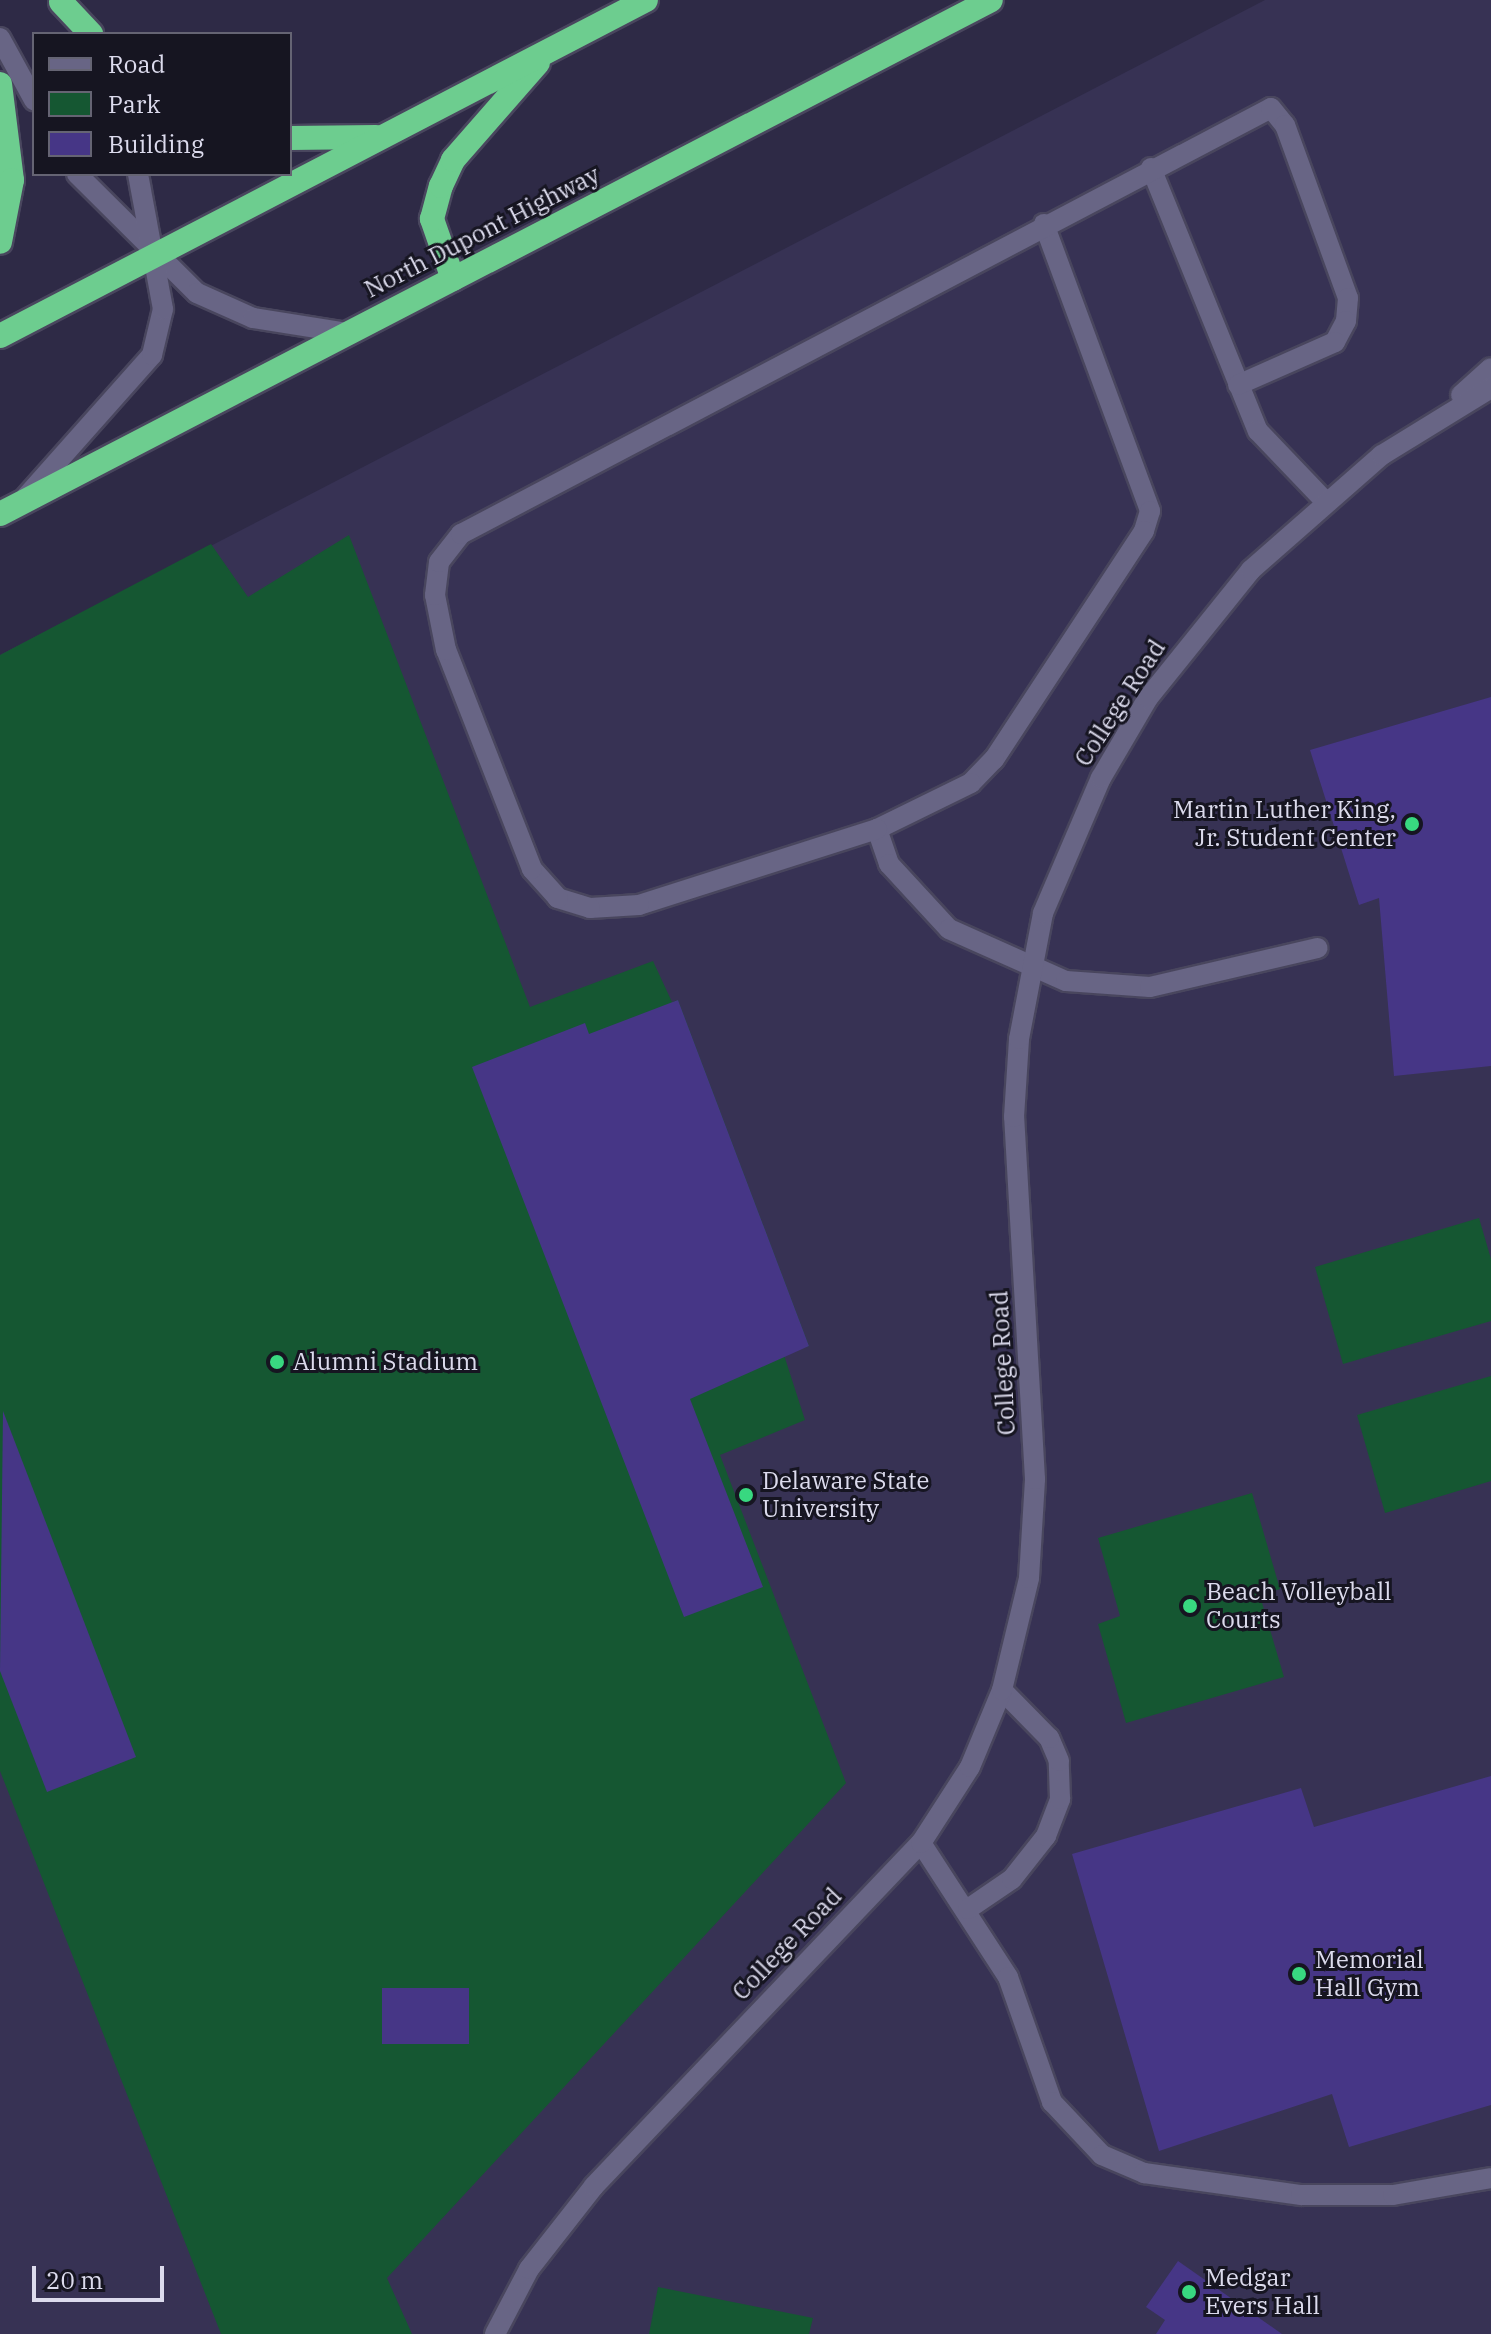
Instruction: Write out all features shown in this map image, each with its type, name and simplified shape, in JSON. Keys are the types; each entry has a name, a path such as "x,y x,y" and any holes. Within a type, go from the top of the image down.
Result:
{"highway":[{"path":"0,336 646,0"},
{"name":"North Dupont Highway","path":"9,510 991,0"},
{"path":"60,1 89,32"},
{"path":"453,279 432,219 441,186 453,160 547,52"},
{"path":"0,84 12,180 0,242"},
{"path":"292,138 382,137"}],"street":[{"path":"60,1 75,32"},
{"path":"0,38 32,96"},
{"path":"1044,224 1150,511 1144,531 994,759 971,783 877,829 639,905 590,908 558,898 532,869 446,650 435,595 439,562 461,534 1251,113 1271,108 1285,125 1348,298 1346,321 1335,342 1238,385"},
{"path":"1151,168 1238,385 1281,463 1325,501"},
{"path":"79,176 155,256 197,293 253,318 348,333"},
{"path":"9,510 152,355 163,309 138,176"},
{"path":"1442,412 1491,368"},
{"name":"College Road","path":"495,2334 529,2269 594,2186 921,1843 970,1767 1002,1690 1029,1578 1035,1479 1014,1117 1029,969 1067,850 1148,698 1251,570 1325,501 1442,412 1491,388"},
{"path":"877,829 889,864 917,901 949,929 1029,969 1100,986 1150,987 1318,948"},
{"path":"968,1909 1012,1879 1046,1836 1060,1799 1059,1761 1049,1738 1002,1690"},
{"path":"921,1843 968,1909 1027,2015 1052,2102 1102,2155 1144,2173 1301,2195 1393,2195 1491,2178"}],"shaded area":[{"name":"Delaware State University","path":"1265,0 1491,0 1491,2334 0,2334 0,655"}],"green space":[{"path":"349,535 530,1007 653,961 672,1002 678,1000 809,1346 784,1355 805,1420 720,1455 846,1783 387,2278 412,2334 221,2334 0,1771 0,655 211,544 248,597"},
{"path":"1479,1218 1491,1259 1491,1321 1343,1364 1315,1267"},
{"path":"1491,1376 1491,1481 1385,1513 1357,1415"},
{"name":"Beach Volleyball Courts","path":"1252,1493 1280,1589 1260,1596 1284,1677 1126,1723 1098,1624 1120,1616 1098,1538"},
{"path":"658,2287 813,2318 809,2334 649,2334"}],"building":[{"name":"Martin Luther King, Jr. Student Center","path":"1491,697 1491,1066 1394,1076 1379,898 1359,905 1310,750"},
{"path":"678,1000 809,1346 690,1399 763,1587 684,1617 472,1067 585,1023 589,1034"},
{"path":"3,1411 136,1757 47,1792 0,1671"},
{"name":"Memorial Hall Gym","path":"1491,1776 1491,2105 1349,2147 1332,2094 1159,2151 1072,1854 1301,1788 1314,1827"},
{"path":"382,1988 469,1988 469,2044 382,2044"},
{"name":"Medgar Evers Hall","path":"1178,2261 1282,2334 1156,2334 1165,2320 1146,2307"}],"place":[{"name":"Martin Luther King, Jr. Student Center","path":"1412,824"},
{"name":"Alumni Stadium","path":"277,1362"},
{"name":"Delaware State University","path":"746,1495"},
{"name":"Beach Volleyball Courts","path":"1190,1606"},
{"name":"Memorial Hall Gym","path":"1299,1974"},
{"name":"Medgar Evers Hall","path":"1189,2292"}]}
